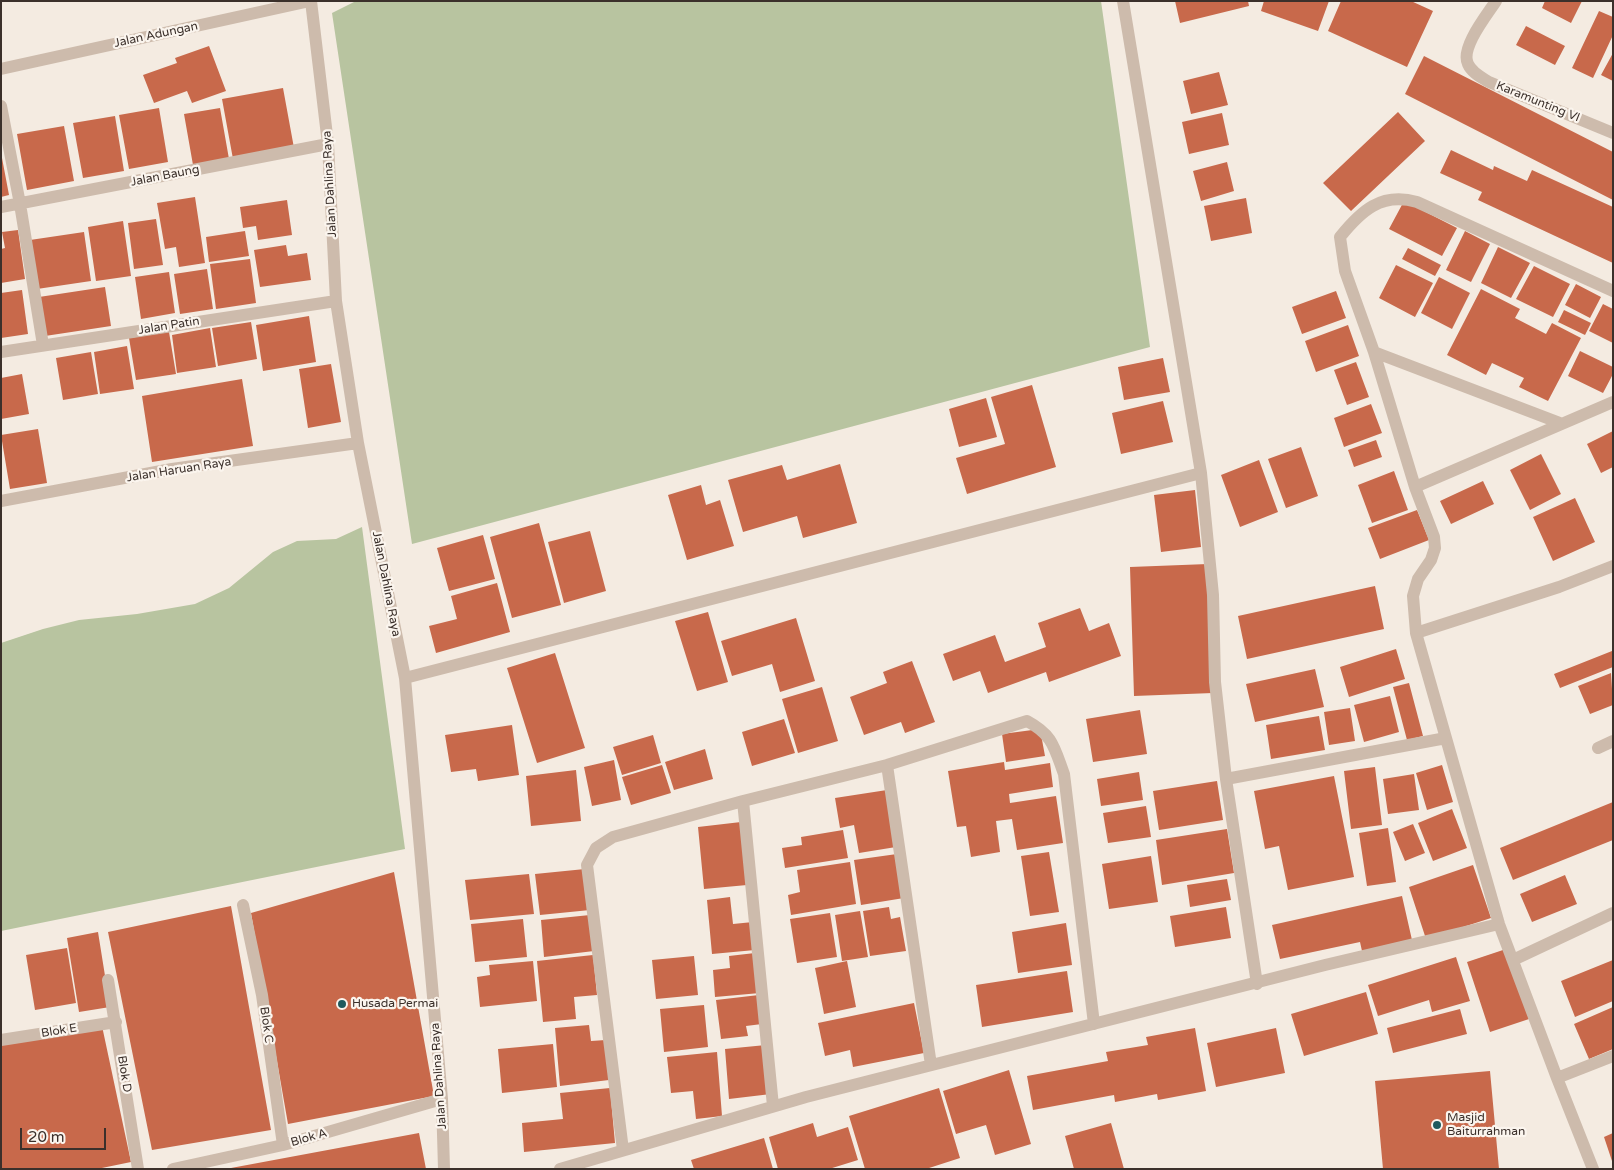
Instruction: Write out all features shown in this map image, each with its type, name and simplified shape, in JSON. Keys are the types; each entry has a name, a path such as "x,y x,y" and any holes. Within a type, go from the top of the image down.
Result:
{"street":[{"name":"Jalan Adungan","path":"1,69 310,1"},
{"name":"Jalan Dahlina Raya","path":"310,1 328,144 336,300 358,443 405,678 442,1099 444,1169"},
{"path":"1123,1 1201,473 1213,595 1214,682 1226,779 1257,984"},
{"name":"Karamunting VI","path":"1496,1 1471,41 1466,54 1468,64 1475,74 1489,82 1612,131"},
{"path":"1,106 20,204 43,345"},
{"name":"Jalan Baung","path":"1,207 328,144"},
{"path":"1594,1169 1556,1078 1499,924 1416,633 1412,596 1418,579 1431,560 1435,548 1434,537 1415,487 1374,352 1345,271 1340,238 1366,210 1385,200 1401,198 1417,202 1613,291"},
{"name":"Jalan Patin","path":"1,352 336,300"},
{"path":"1374,352 1560,423"},
{"path":"1415,487 1560,423 1613,402"},
{"name":"Jalan Haruan Raya","path":"1,502 172,469 358,443"},
{"path":"405,678 1201,473"},
{"path":"1416,633 1559,587 1613,566"},
{"path":"623,1150 586,866 596,848 613,837 743,801 887,765 1027,721 1044,730 1053,743 1064,774 1094,1024"},
{"path":"1226,779 1446,738"},
{"path":"1598,748 1613,741"},
{"path":"887,765 931,1065"},
{"path":"743,801 773,1106"},
{"name":"Blok C","path":"243,905 262,995 283,1145"},
{"path":"1513,960 1613,913"},
{"path":"560,1169 773,1106 1257,984 1325,965 1499,924"},
{"name":"Blok D","path":"108,980 138,1169"},
{"name":"Blok E","path":"1,1040 116,1022"},
{"path":"1556,1078 1613,1056"},
{"name":"Blok A","path":"173,1169 283,1145 442,1099"}],"green space":[{"path":"356,1 1101,1 1150,347 412,544 332,13"},
{"path":"362,527 405,849 1,931 1,643 43,629 79,620 137,614 195,604 229,588 273,552 297,541 336,539"}],"building":[{"path":"1175,1 1248,1 1249,6 1180,23"},
{"path":"1264,1 1329,1 1318,31 1261,11"},
{"path":"1341,1 1411,1 1433,11 1407,67 1328,31"},
{"path":"1545,1 1582,1 1571,23 1542,8"},
{"path":"1599,11 1613,17 1613,35 1593,78 1572,68"},
{"path":"1526,26 1565,46 1555,65 1516,45"},
{"path":"209,46 226,91 192,103 187,91 154,103 143,75 177,63 175,58"},
{"path":"1613,53 1613,81 1601,75"},
{"path":"1424,56 1613,152 1613,200 1405,94"},
{"path":"1219,72 1228,105 1191,114 1183,81"},
{"path":"283,88 294,148 233,159 222,99"},
{"path":"159,108 168,162 129,169 119,115"},
{"path":"220,108 229,159 193,165 184,114"},
{"path":"1398,112 1425,141 1351,211 1323,183"},
{"path":"1222,113 1229,145 1189,154 1182,122"},
{"path":"115,116 124,171 83,178 73,123"},
{"path":"64,126 74,181 27,190 17,134"},
{"path":"1451,150 1493,170 1494,166 1527,181 1532,170 1613,207 1613,263 1478,200 1482,192 1440,173"},
{"path":"1,159 9,195 1,197"},
{"path":"1227,162 1234,191 1201,201 1193,171"},
{"path":"195,197 205,263 179,267 176,247 165,249 157,203"},
{"path":"1246,198 1252,233 1211,241 1204,206"},
{"path":"287,200 292,235 258,240 256,226 243,228 240,207"},
{"path":"1404,201 1457,228 1442,256 1389,229"},
{"path":"156,219 163,265 134,269 128,223"},
{"path":"123,221 131,276 96,281 88,227"},
{"path":"18,230 25,279 1,283 1,249 5,248 2,232"},
{"path":"245,231 249,256 209,262 206,237"},
{"path":"1465,231 1490,244 1471,282 1446,270"},
{"path":"84,232 91,281 37,289 30,240"},
{"path":"286,245 288,256 307,253 311,280 260,287 254,250"},
{"path":"1498,247 1530,263 1511,298 1481,283"},
{"path":"1408,248 1441,265 1435,276 1402,259"},
{"path":"250,259 256,303 216,309 210,264"},
{"path":"1396,265 1433,283 1415,317 1379,298"},
{"path":"1534,266 1570,284 1553,317 1516,299"},
{"path":"207,269 213,309 180,314 174,274"},
{"path":"169,272 175,313 141,319 135,277"},
{"path":"1439,277 1470,293 1452,329 1421,313"},
{"path":"1576,284 1601,297 1590,318 1565,305"},
{"path":"105,287 111,326 45,336 39,297"},
{"path":"1481,289 1520,309 1515,318 1546,334 1552,323 1581,338 1548,401 1519,387 1524,378 1492,363 1486,375 1447,355"},
{"path":"22,290 28,334 1,338 1,293"},
{"path":"1336,291 1346,318 1302,334 1292,307"},
{"path":"1603,304 1613,309 1613,343 1589,331"},
{"path":"1564,310 1591,323 1585,335 1558,322"},
{"path":"309,316 316,362 263,371 256,325"},
{"path":"251,322 257,359 218,366 212,328"},
{"path":"1348,325 1359,356 1316,372 1305,341"},
{"path":"210,328 216,367 177,373 172,335"},
{"path":"169,332 176,374 136,380 129,338"},
{"path":"127,346 134,389 100,394 94,352"},
{"path":"1580,351 1613,367 1613,374 1603,393 1568,376"},
{"path":"91,352 98,394 63,400 56,358"},
{"path":"1163,358 1170,392 1124,400 1118,367"},
{"path":"1356,362 1369,397 1347,405 1334,370"},
{"path":"331,364 341,422 308,428 299,369"},
{"path":"22,374 29,414 1,419 1,378"},
{"path":"242,379 253,446 152,462 142,396"},
{"path":"1032,385 1056,467 967,494 956,458 1005,444 991,397"},
{"path":"986,398 997,437 959,447 949,409"},
{"path":"1163,401 1173,442 1121,454 1112,413"},
{"path":"1371,404 1382,433 1344,447 1334,418"},
{"path":"38,429 47,483 10,489 1,435"},
{"path":"1613,431 1613,467 1601,473 1587,444"},
{"path":"1376,440 1382,457 1354,467 1348,450"},
{"path":"1301,447 1318,496 1286,508 1268,459"},
{"path":"1541,454 1561,494 1530,510 1510,470"},
{"path":"1259,460 1278,512 1240,527 1221,475"},
{"path":"840,464 857,523 803,538 797,516 743,532 728,480 782,465 787,480"},
{"path":"1394,471 1408,510 1372,523 1358,485"},
{"path":"1483,481 1494,504 1451,524 1440,501"},
{"path":"701,485 706,505 720,500 734,546 687,560 668,495"},
{"path":"1195,490 1201,547 1161,552 1154,495"},
{"path":"1575,498 1595,542 1553,561 1533,517"},
{"path":"1417,510 1429,540 1380,559 1368,528"},
{"path":"539,523 561,605 512,618 490,537"},
{"path":"590,531 606,591 564,603 548,542"},
{"path":"483,535 495,579 449,591 437,548"},
{"path":"1208,564 1213,693 1134,696 1130,567"},
{"path":"497,583 510,632 436,653 429,626 457,619 451,596"},
{"path":"1375,586 1384,629 1247,659 1238,616"},
{"path":"1080,608 1089,631 1109,623 1121,656 1049,682 1046,672 988,693 980,671 953,681 943,654 995,635 1005,662 1046,647 1038,623"},
{"path":"708,612 728,682 697,691 675,621"},
{"path":"796,618 815,681 780,692 772,664 732,676 721,641"},
{"path":"1396,649 1405,679 1349,697 1340,667"},
{"path":"1612,651 1613,667 1560,688 1554,674"},
{"path":"555,653 585,748 537,763 507,668"},
{"path":"912,661 935,722 905,733 901,722 864,735 850,697 887,683 883,672"},
{"path":"1315,669 1324,707 1255,722 1246,684"},
{"path":"1611,673 1613,705 1590,714 1578,686"},
{"path":"1409,683 1423,736 1407,740 1393,687"},
{"path":"822,687 838,741 798,753 782,699"},
{"path":"1390,696 1399,732 1364,742 1354,705"},
{"path":"1350,708 1355,741 1329,745 1324,712"},
{"path":"1140,710 1147,754 1093,762 1086,719"},
{"path":"1319,716 1325,750 1271,759 1266,725"},
{"path":"784,719 795,753 752,766 742,732"},
{"path":"512,725 519,775 478,781 476,769 451,772 445,735"},
{"path":"1040,729 1045,756 1006,762 1002,734"},
{"path":"653,735 661,763 622,775 613,747"},
{"path":"705,749 713,779 674,790 665,762"},
{"path":"614,760 621,800 592,806 584,767"},
{"path":"1004,762 1005,770 1050,763 1053,787 1009,794 1010,803 1056,796 1063,843 1017,850 1012,819 996,821 1000,852 971,857 966,826 957,827 948,771"},
{"path":"662,765 671,793 631,805 622,777"},
{"path":"1442,765 1453,802 1427,810 1416,773"},
{"path":"1375,767 1382,825 1351,829 1344,771"},
{"path":"576,770 581,821 531,826 526,776"},
{"path":"1139,772 1143,800 1101,806 1097,779"},
{"path":"1414,774 1419,810 1388,814 1383,779"},
{"path":"1334,776 1354,877 1288,890 1279,846 1265,849 1254,791"},
{"path":"1217,781 1223,820 1159,830 1153,791"},
{"path":"887,790 896,847 859,853 854,825 840,828 835,798"},
{"path":"1613,802 1613,840 1513,880 1500,848"},
{"path":"1146,806 1151,837 1108,843 1103,813"},
{"path":"1452,809 1467,848 1433,861 1418,823"},
{"path":"741,822 747,885 704,889 698,827"},
{"path":"1413,824 1425,853 1405,861 1393,832"},
{"path":"1388,828 1396,882 1367,886 1359,833"},
{"path":"1227,829 1234,873 1162,885 1156,840"},
{"path":"843,830 848,858 785,868 782,848 802,845 801,837"},
{"path":"1049,852 1059,912 1030,916 1021,856"},
{"path":"897,854 904,898 861,905 854,860"},
{"path":"1151,856 1158,902 1109,909 1102,864"},
{"path":"850,862 856,904 791,915 788,895 800,892 797,870"},
{"path":"1473,865 1491,918 1426,939 1409,887"},
{"path":"585,869 590,910 540,915 535,874"},
{"name":"Husada Permai","path":"394,872 434,1096 288,1124 251,913"},
{"path":"529,874 534,914 470,920 465,880"},
{"path":"1565,875 1577,904 1532,922 1520,894"},
{"path":"1227,879 1231,900 1190,907 1187,885"},
{"path":"1402,896 1412,940 1362,951 1360,942 1280,959 1272,925"},
{"path":"730,897 733,924 753,922 755,950 712,954 707,900"},
{"path":"231,906 271,1130 152,1150 108,932"},
{"path":"889,907 891,919 900,917 906,951 870,956 863,911"},
{"path":"1226,907 1231,938 1175,947 1170,916"},
{"path":"860,911 868,957 842,961 835,915"},
{"path":"830,913 837,957 797,963 790,919"},
{"path":"590,915 594,951 544,957 541,920"},
{"path":"523,919 527,957 475,962 471,924"},
{"path":"1066,923 1072,965 1018,973 1012,932"},
{"path":"98,932 110,1007 79,1012 67,938"},
{"path":"67,948 76,1003 35,1010 26,955"},
{"path":"1506,949 1529,1019 1490,1032 1467,962"},
{"path":"755,953 760,993 715,997 713,970 730,968 729,956"},
{"path":"593,955 597,995 574,997 576,1019 543,1022 537,961"},
{"path":"694,956 698,995 656,999 652,960"},
{"path":"1456,957 1470,1001 1432,1012 1429,1000 1378,1016 1368,985"},
{"path":"1613,960 1613,1001 1575,1017 1561,981"},
{"path":"533,961 537,1001 480,1007 477,977 490,975 489,965"},
{"path":"847,961 856,1007 824,1014 815,968"},
{"path":"1067,971 1073,1012 982,1027 976,985"},
{"path":"1366,992 1378,1034 1304,1056 1291,1014"},
{"path":"759,995 762,1024 746,1026 748,1036 721,1039 716,1000"},
{"path":"914,1003 924,1053 853,1067 850,1050 825,1056 818,1023"},
{"path":"704,1005 708,1047 664,1052 660,1009"},
{"path":"1613,1007 1613,1049 1589,1059 1574,1024"},
{"path":"1460,1009 1467,1034 1393,1053 1387,1028"},
{"path":"589,1025 591,1041 606,1040 609,1080 560,1086 555,1028"},
{"path":"102,1026 131,1162 97,1169 1,1169 1,1041"},
{"path":"1195,1028 1206,1091 1158,1100 1157,1094 1115,1102 1114,1095 1033,1110 1027,1076 1108,1061 1106,1052 1148,1045 1146,1037"},
{"path":"1276,1028 1285,1073 1216,1087 1207,1043"},
{"path":"553,1044 557,1087 502,1093 498,1049"},
{"path":"766,1045 771,1094 729,1099 725,1049"},
{"path":"717,1052 722,1116 696,1119 693,1091 671,1093 667,1057"},
{"path":"1009,1070 1031,1144 995,1155 986,1125 956,1134 943,1091"},
{"name":"Masjid Baiturrahman","path":"1490,1071 1499,1169 1383,1169 1375,1081"},
{"path":"610,1088 615,1143 524,1152 522,1123 563,1119 560,1093"},
{"path":"939,1088 960,1158 926,1169 865,1169 849,1116"},
{"path":"813,1123 817,1137 848,1127 858,1160 829,1169 778,1169 769,1137"},
{"path":"1111,1123 1124,1169 1074,1169 1065,1136"},
{"path":"419,1133 426,1169 231,1169 231,1168"},
{"path":"1613,1133 1613,1161 1612,1161 1604,1137"},
{"path":"764,1138 773,1169 694,1169 691,1160"}],"place":[{"name":"Husada Permai","path":"342,1004"},
{"name":"Masjid Baiturrahman","path":"1437,1125"}]}
